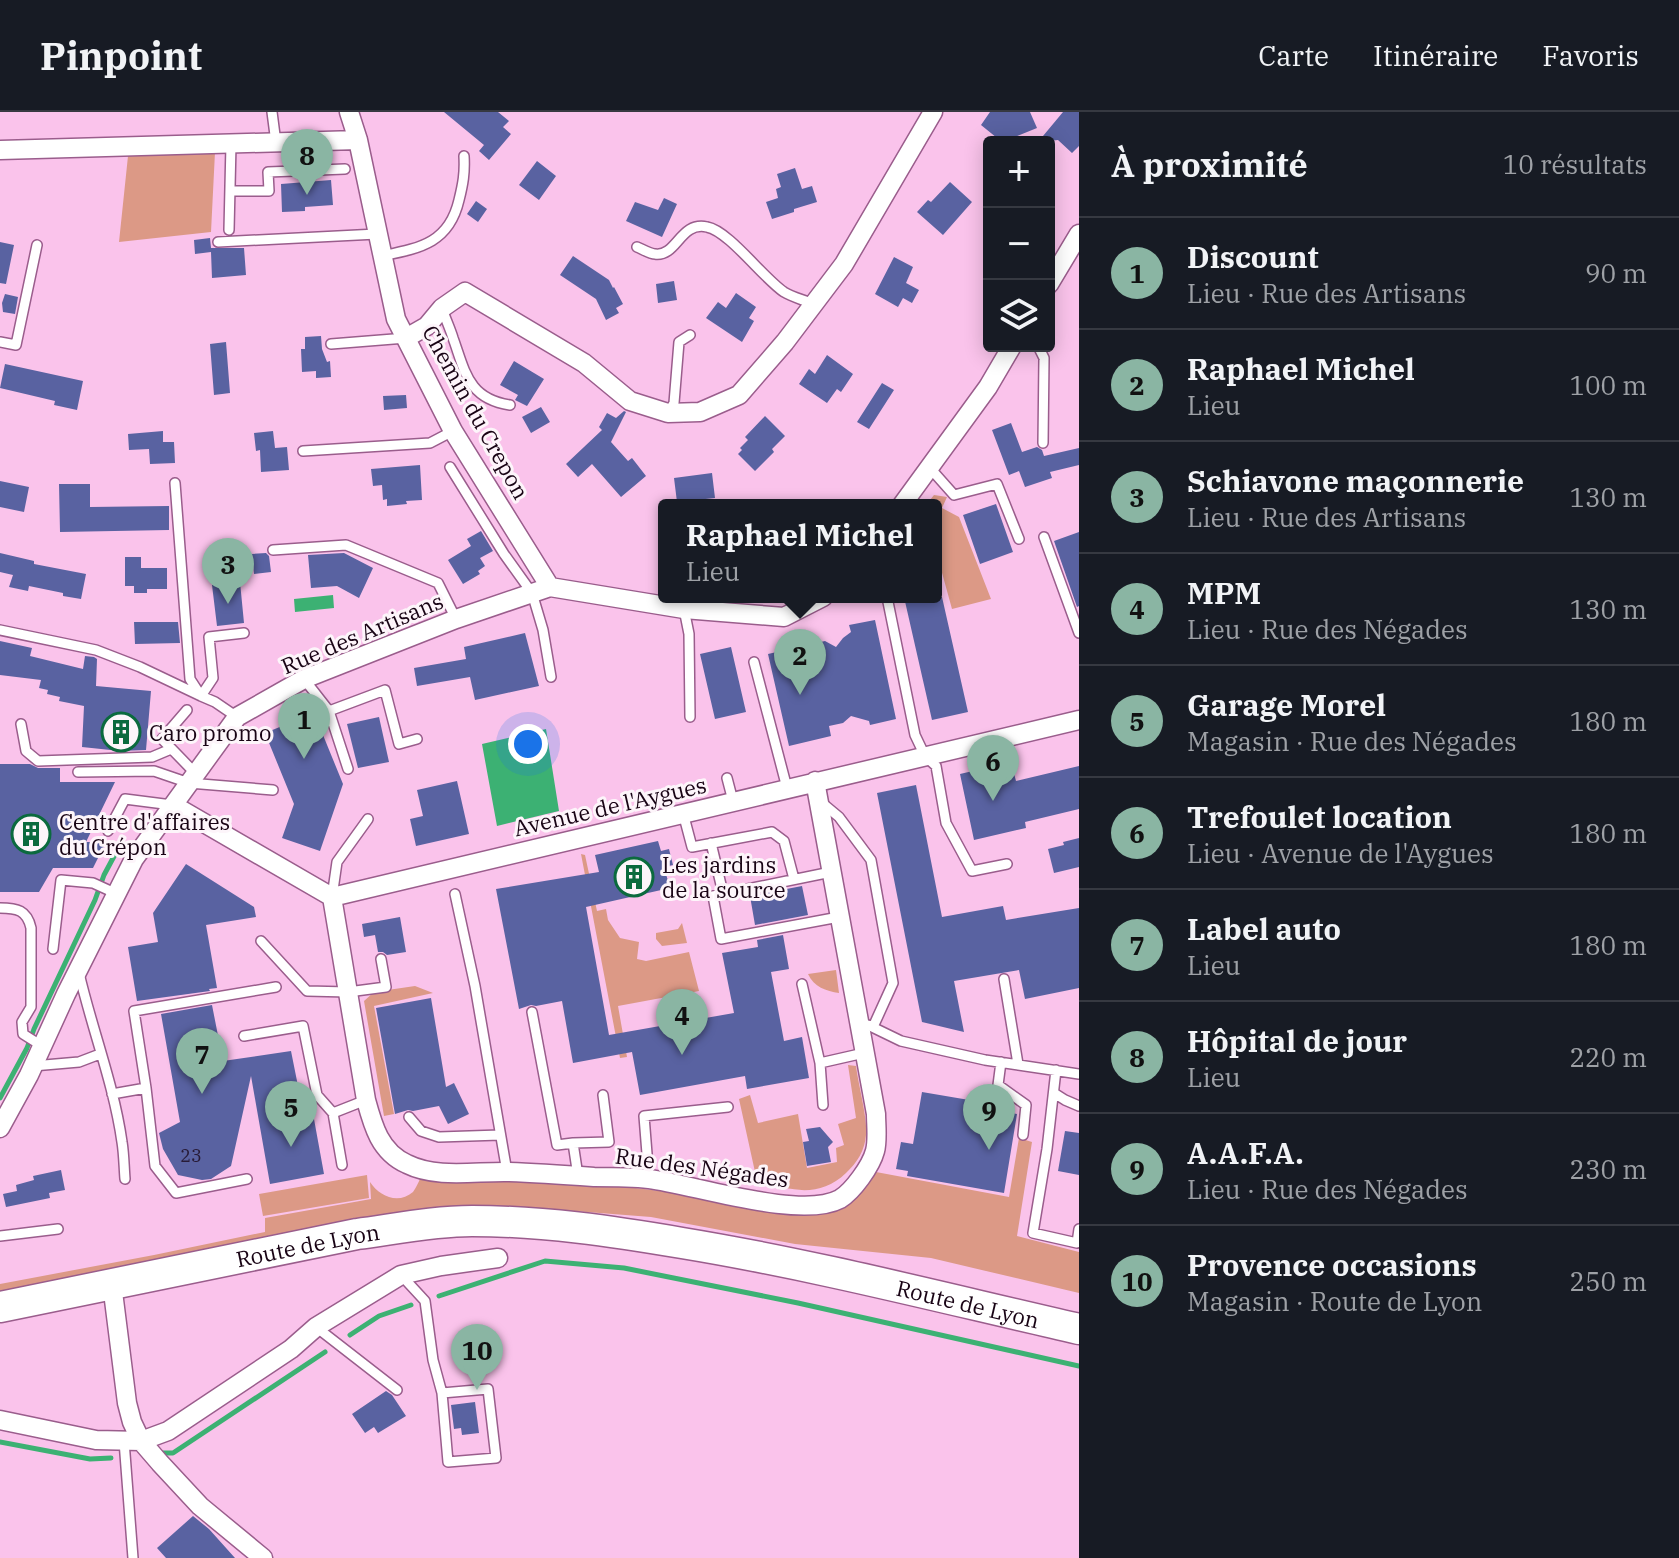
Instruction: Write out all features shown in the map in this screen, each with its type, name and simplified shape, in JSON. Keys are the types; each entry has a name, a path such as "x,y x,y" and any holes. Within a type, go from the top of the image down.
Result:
{"main road":[{"name":"Route de Lyon","path":"0,1326 113,1293 357,1234 468,1221 547,1223 783,1261 1079,1329"},
{"name":"Route de Lyon","path":"0,1307 113,1293"}],"street":[{"name":"Chemin du Crepon","path":"349,112 358,140 396,319 453,431 541,590"},
{"path":"406,338 427,326 442,308 465,292 584,363 630,401 668,413 700,412 739,395 785,342 844,264 933,112"},
{"path":"0,150 358,140"},
{"path":"1051,280 1079,234"},
{"path":"907,499 988,387 1008,352"},
{"path":"541,590 684,609 784,617 811,603"},
{"name":"Rue des Artisans","path":"0,1128 134,859 237,717 304,679 456,619 541,590"},
{"name":"Avenue de l'Aygues","path":"332,897 787,788 817,790 925,756 1079,720"},
{"name":"Rue des Négades","path":"332,897 366,1100 379,1139 390,1153 407,1164 450,1173 507,1172 649,1179 779,1204 821,1206 842,1198 859,1181 876,1150 876,1114 864,1053 865,1024 839,917 817,790"},
{"path":"173,805 332,897"},
{"path":"0,1420 96,1440 133,1441 168,1431 250,1378 316,1327 401,1275 498,1258"},
{"path":"113,1293 133,1441 200,1506 263,1558"}],"lane":[{"path":"272,112 276,143"},
{"path":"229,230 231,144"},
{"path":"382,256 429,243 447,229 458,206 465,174 464,156"},
{"path":"230,191 269,191 268,172 345,169"},
{"path":"637,247 656,255 670,251 681,235 697,226 710,227 784,292 813,304"},
{"path":"218,242 377,234"},
{"path":"0,342 16,345 37,245"},
{"path":"442,308 464,371 475,389 493,402 510,405"},
{"path":"668,413 674,403 679,342 690,335"},
{"path":"331,344 406,338"},
{"path":"1041,352 1044,358 1043,443"},
{"path":"303,451 430,443 453,431"},
{"path":"450,467 504,554 541,590 543,630 551,677"},
{"path":"930,468 954,495 997,484 1019,539"},
{"path":"175,483 190,679 201,696"},
{"path":"1044,537 1079,633"},
{"path":"273,550 346,545 438,583 456,619"},
{"path":"888,603 915,735 925,756 936,766 946,823 972,871 1007,864"},
{"path":"684,609 689,634 690,717"},
{"path":"0,630 96,650 215,702 237,717"},
{"path":"201,696 213,678 209,637 244,633"},
{"path":"754,662 787,788"},
{"path":"304,679 329,711 348,769"},
{"path":"329,711 385,690 399,744 417,739"},
{"path":"187,710 162,739 192,778"},
{"path":"21,724 26,751 38,761 152,757 171,749"},
{"path":"78,772 154,771 273,790"},
{"path":"727,778 733,801"},
{"path":"817,790 871,860 893,983 865,1024 901,1041 985,1060 1079,1074"},
{"path":"108,831 125,799 173,805"},
{"path":"683,813 692,847 772,832 784,841 794,879"},
{"path":"332,897 337,862 368,819"},
{"path":"711,843 723,893"},
{"path":"831,872 713,896 721,939 839,917"},
{"path":"53,949 61,880 93,883 117,894"},
{"path":"455,894 475,986 507,1172"},
{"path":"0,908 15,908 29,918 31,1007 22,1022 23,1034 42,1046"},
{"path":"261,941 307,991 348,992 386,987 381,959"},
{"path":"78,970 112,1094 122,1142 125,1179"},
{"path":"1004,979 1018,1064"},
{"path":"802,984 820,1063 823,1105"},
{"path":"247,1179 176,1193 155,1166 134,1011 276,987"},
{"path":"532,1012 557,1145 609,1142 603,1095"},
{"path":"244,1036 303,1026 317,1095 333,1113 342,1165"},
{"path":"820,1063 864,1053"},
{"path":"33,1066 79,1062 100,1054"},
{"path":"1001,1062 998,1085 1026,1105 1023,1135"},
{"path":"1056,1070 1033,1233 1077,1243 1079,1229"},
{"path":"112,1094 146,1088"},
{"path":"1054,1093 1079,1106"},
{"path":"333,1113 366,1100"},
{"path":"649,1179 644,1116 728,1107"},
{"path":"409,1117 421,1131 439,1137 500,1135"},
{"path":"573,1143 578,1176"},
{"path":"0,1236 58,1229"},
{"path":"401,1275 425,1301 433,1360 442,1393 448,1462 496,1458 488,1389 442,1393"},
{"path":"316,1327 397,1390"},
{"path":"133,1441 133,1558"}],"shaded area":[{"path":"215,152 211,232 119,242 128,156"},
{"path":"934,495 947,497 942,508 942,499 931,499"},
{"path":"942,508 959,517 991,599 952,609 942,573"},
{"path":"333,595 334,608 295,612 294,599"},
{"path":"546,729 559,811 497,826 482,744"},
{"path":"581,854 585,855 597,911 606,909 608,920 620,938 639,942 637,959 646,961 689,952 699,991 618,1006 627,1057 620,1058"},
{"path":"682,923 687,943 662,946 656,939 656,933 678,929"},
{"path":"836,970 839,993 821,988 808,974"},
{"path":"415,986 433,993 374,1006 394,1114 384,1116 364,1001 374,992"},
{"path":"848,1065 856,1066 866,1128 864,1146 854,1165 836,1181 815,1189 793,1189 757,1181 739,1099 750,1095 758,1123 798,1114 807,1168 837,1162 836,1148 844,1145 838,1124 856,1118"},
{"path":"1019,1138 1032,1142 1017,1236 1079,1252 1079,1293 931,1258 795,1244 651,1217 500,1209 0,1297 0,1284 265,1232 265,1218 371,1199 370,1182 384,1195 395,1198 413,1192 420,1179 524,1181 627,1187 806,1214 843,1206 876,1172 1009,1197"},
{"path":"367,1175 369,1198 263,1216 259,1194"}],"building":[{"path":"444,112 498,112 509,121 503,127 511,134 489,160 479,151 484,145"},
{"path":"990,112 1030,112 1037,128 1017,136 995,136 981,125"},
{"path":"1063,112 1079,112 1079,146 1072,153 1055,140 1055,136 1043,136"},
{"path":"537,161 556,176 539,200 519,185"},
{"path":"795,168 802,189 812,186 817,202 772,219 766,202 778,198 776,189 781,187 777,174"},
{"path":"331,180 333,205 282,212 281,184"},
{"path":"950,182 972,202 943,235 917,212"},
{"path":"664,198 677,204 662,237 626,221 635,202 658,210"},
{"path":"476,201 487,209 478,222 467,214"},
{"path":"210,238 211,248 244,248 246,275 212,278 211,252 195,254 194,240"},
{"path":"0,242 14,245 6,284 0,283"},
{"path":"573,256 609,280 623,304 616,308 619,313 606,320 596,299 560,275"},
{"path":"894,257 913,267 906,283 919,290 912,303 903,298 898,307 875,294"},
{"path":"674,281 677,300 658,303 656,284"},
{"path":"736,293 756,307 749,318 754,321 742,342 706,318 718,302 726,308"},
{"path":"5,294 18,297 15,314 3,312"},
{"path":"321,336 322,349 327,362 330,361 331,377 316,378 316,371 302,372 301,349 305,349 305,337"},
{"path":"226,342 230,393 214,395 210,344"},
{"path":"827,355 853,374 841,392 837,389 827,403 799,384 809,369 815,374"},
{"path":"514,361 544,379 527,406 515,400 518,395 500,385"},
{"path":"5,364 83,381 77,410 54,405 55,401 0,388"},
{"path":"882,383 894,390 869,429 857,422"},
{"path":"406,395 407,408 384,410 383,396"},
{"path":"541,407 550,422 531,433 522,417"},
{"path":"624,411 611,442 628,461 632,458 646,476 621,497 592,464 578,477 566,464 602,430 599,427 607,413 616,418"},
{"path":"765,416 785,436 755,471 738,454 748,440 745,437"},
{"path":"1011,423 1022,452 1037,447 1044,456 1079,448 1079,465 1050,472 1052,478 1025,487 1019,471 1009,475 992,430"},
{"path":"163,431 163,442 174,442 175,463 150,464 149,449 129,450 128,434"},
{"path":"273,431 275,448 287,447 289,470 261,472 260,450 256,451 254,433"},
{"path":"420,465 422,500 387,506 387,499 383,500 382,485 373,486 371,469"},
{"path":"712,473 715,498 677,499 674,478"},
{"path":"0,481 29,487 24,512 0,507"},
{"path":"59,484 90,484 90,507 169,506 169,530 60,532"},
{"path":"996,504 1013,552 980,564 963,515"},
{"path":"481,531 493,551 480,558 485,566 478,571 480,574 463,584 448,560 471,546 467,539"},
{"path":"1079,532 1079,606 1077,607 1054,541"},
{"path":"0,553 34,561 34,564 86,574 81,599 29,586 28,591 9,587 13,575 0,572"},
{"path":"266,553 271,572 254,574 252,554"},
{"path":"344,553 373,568 359,598 337,586 311,588 308,555"},
{"path":"125,557 141,557 141,568 167,568 167,589 147,589 147,593 134,593 134,586 125,586"},
{"path":"240,582 244,623 217,626 212,585"},
{"path":"942,597 968,712 932,720 905,603 942,603"},
{"path":"875,620 896,719 870,725 869,721 851,716 843,723 829,726 831,736 789,746 768,654 825,641 836,647 851,632 849,625"},
{"path":"134,622 178,622 180,643 135,644"},
{"path":"525,633 539,686 475,700 470,677 417,686 414,668 466,659 464,647"},
{"path":"0,641 32,648 30,656 83,669 85,656 94,657 97,659 96,686 151,691 146,750 82,747 84,706 59,701 60,697 47,694 48,690 39,688 41,680 0,675"},
{"path":"731,647 746,712 715,719 700,654"},
{"path":"314,713 343,784 320,851 282,838 294,804 265,733"},
{"path":"379,717 389,762 358,768 347,724"},
{"path":"1011,762 1016,781 1079,766 1079,809 1025,822 1026,828 974,840 960,774"},
{"name":"Centre d'affaires du Crépon","path":"0,764 60,768 60,782 115,782 86,842 106,842 93,868 53,868 39,892 0,892"},
{"path":"457,781 469,834 416,846 410,819 423,816 417,790"},
{"path":"916,785 942,917 1003,906 1006,920 1079,908 1079,988 1025,999 1019,970 954,981 964,1032 922,1022 877,793"},
{"path":"1079,838 1079,867 1054,873 1048,849"},
{"path":"658,841 661,851 669,849 673,865 664,867 670,888 586,907 609,1035 734,1013 722,953 758,947 757,940 783,935 789,969 771,972 784,1041 802,1037 809,1078 747,1089 745,1076 640,1095 632,1052 573,1063 562,1001 519,1009 496,889 599,872 595,855"},
{"path":"186,864 254,907 256,917 206,925 217,988 137,1001 128,947 158,942 153,913"},
{"path":"802,886 808,915 755,925 750,896"},
{"path":"400,917 406,952 387,955 378,952 375,935 364,937 362,924"},
{"path":"431,998 446,1087 454,1083 469,1114 448,1124 439,1106 395,1114 376,1008"},
{"path":"212,1005 223,1061 291,1051 305,1121 314,1119 324,1174 270,1184 251,1076 231,1166 211,1179 178,1175 163,1149 159,1133 180,1122 161,1014"},
{"path":"922,1092 975,1101 974,1107 1017,1114 1004,1193 907,1176 908,1171 896,1169 901,1142 913,1144"},
{"path":"820,1127 833,1142 828,1147 831,1162 807,1166 803,1142 809,1141 806,1129"},
{"path":"1065,1131 1079,1133 1079,1175 1058,1171"},
{"path":"61,1170 65,1190 49,1193 50,1198 6,1207 3,1194 17,1191 16,1185 34,1180 33,1176"},
{"path":"386,1391 406,1416 378,1433 374,1427 365,1433 352,1414"},
{"path":"475,1402 479,1433 462,1435 461,1428 454,1429 451,1405"},
{"path":"193,1516 235,1558 166,1558 157,1548"}],"waterway":[{"path":"0,1098 27,1048 119,847"},
{"path":"439,1296 545,1261 624,1268 798,1303 1079,1366"},
{"path":"350,1335 379,1316 411,1305"},
{"path":"163,1453 173,1453 325,1352"},
{"path":"0,1442 90,1459 111,1458"}],"place":[{"name":"Hôpital de jour","path":"307,195"},
{"name":"Schiavone maçonnerie","path":"228,604"},
{"name":"Raphael Michel","path":"800,695"},
{"name":"Caro promo","path":"121,732"},
{"name":"Discount","path":"304,759"},
{"name":"Trefoulet location","path":"993,801"},
{"name":"Centre d'affaires du Crépon","path":"31,834"},
{"name":"Les jardins de la source","path":"634,877"},
{"name":"MPM","path":"682,1055"},
{"name":"Label auto","path":"202,1094"},
{"name":"Garage Morel","path":"291,1147"},
{"name":"A.A.F.A.","path":"989,1150"},
{"name":"Provence occasions","path":"477,1390"}]}
